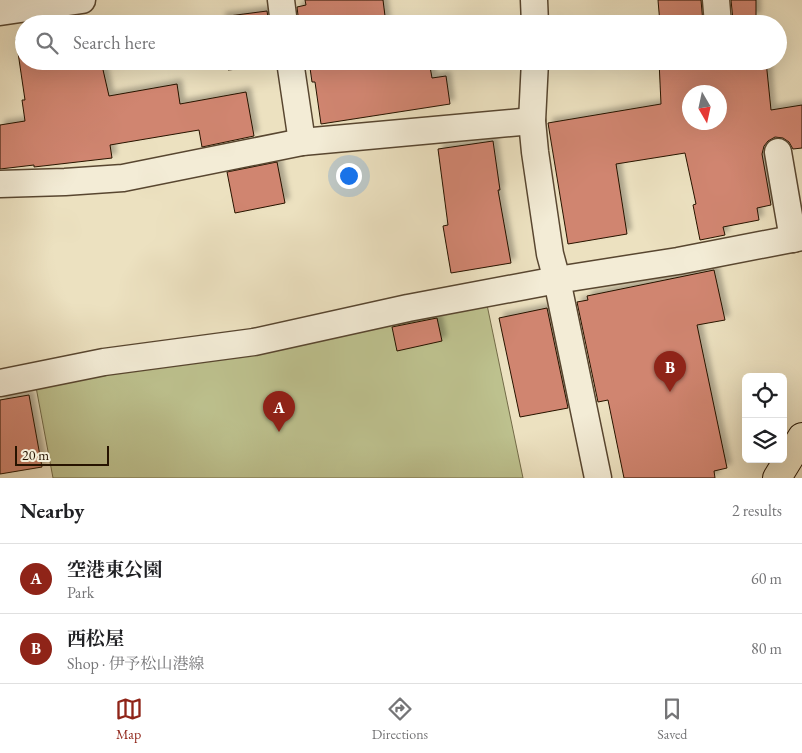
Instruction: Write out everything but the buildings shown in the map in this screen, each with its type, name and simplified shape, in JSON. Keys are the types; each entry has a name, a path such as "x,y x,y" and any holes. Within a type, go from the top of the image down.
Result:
{"main road":[{"path":"777,478 802,437"}],"street":[{"path":"0,12 82,0"},
{"path":"281,0 283,15"},
{"path":"534,0 535,15"},
{"path":"291,70 302,142"},
{"path":"535,70 532,121 550,254 558,280 598,478"},
{"path":"0,184 123,178 302,142 532,121"},
{"path":"0,383 104,362 254,342 408,308 558,280 678,261 797,238 778,152"}],"green space":[{"path":"486,300 523,478 53,478 36,387"}],"place":[{"name":"西松屋","path":"670,392"},
{"name":"空港東公園","path":"279,432"}]}
